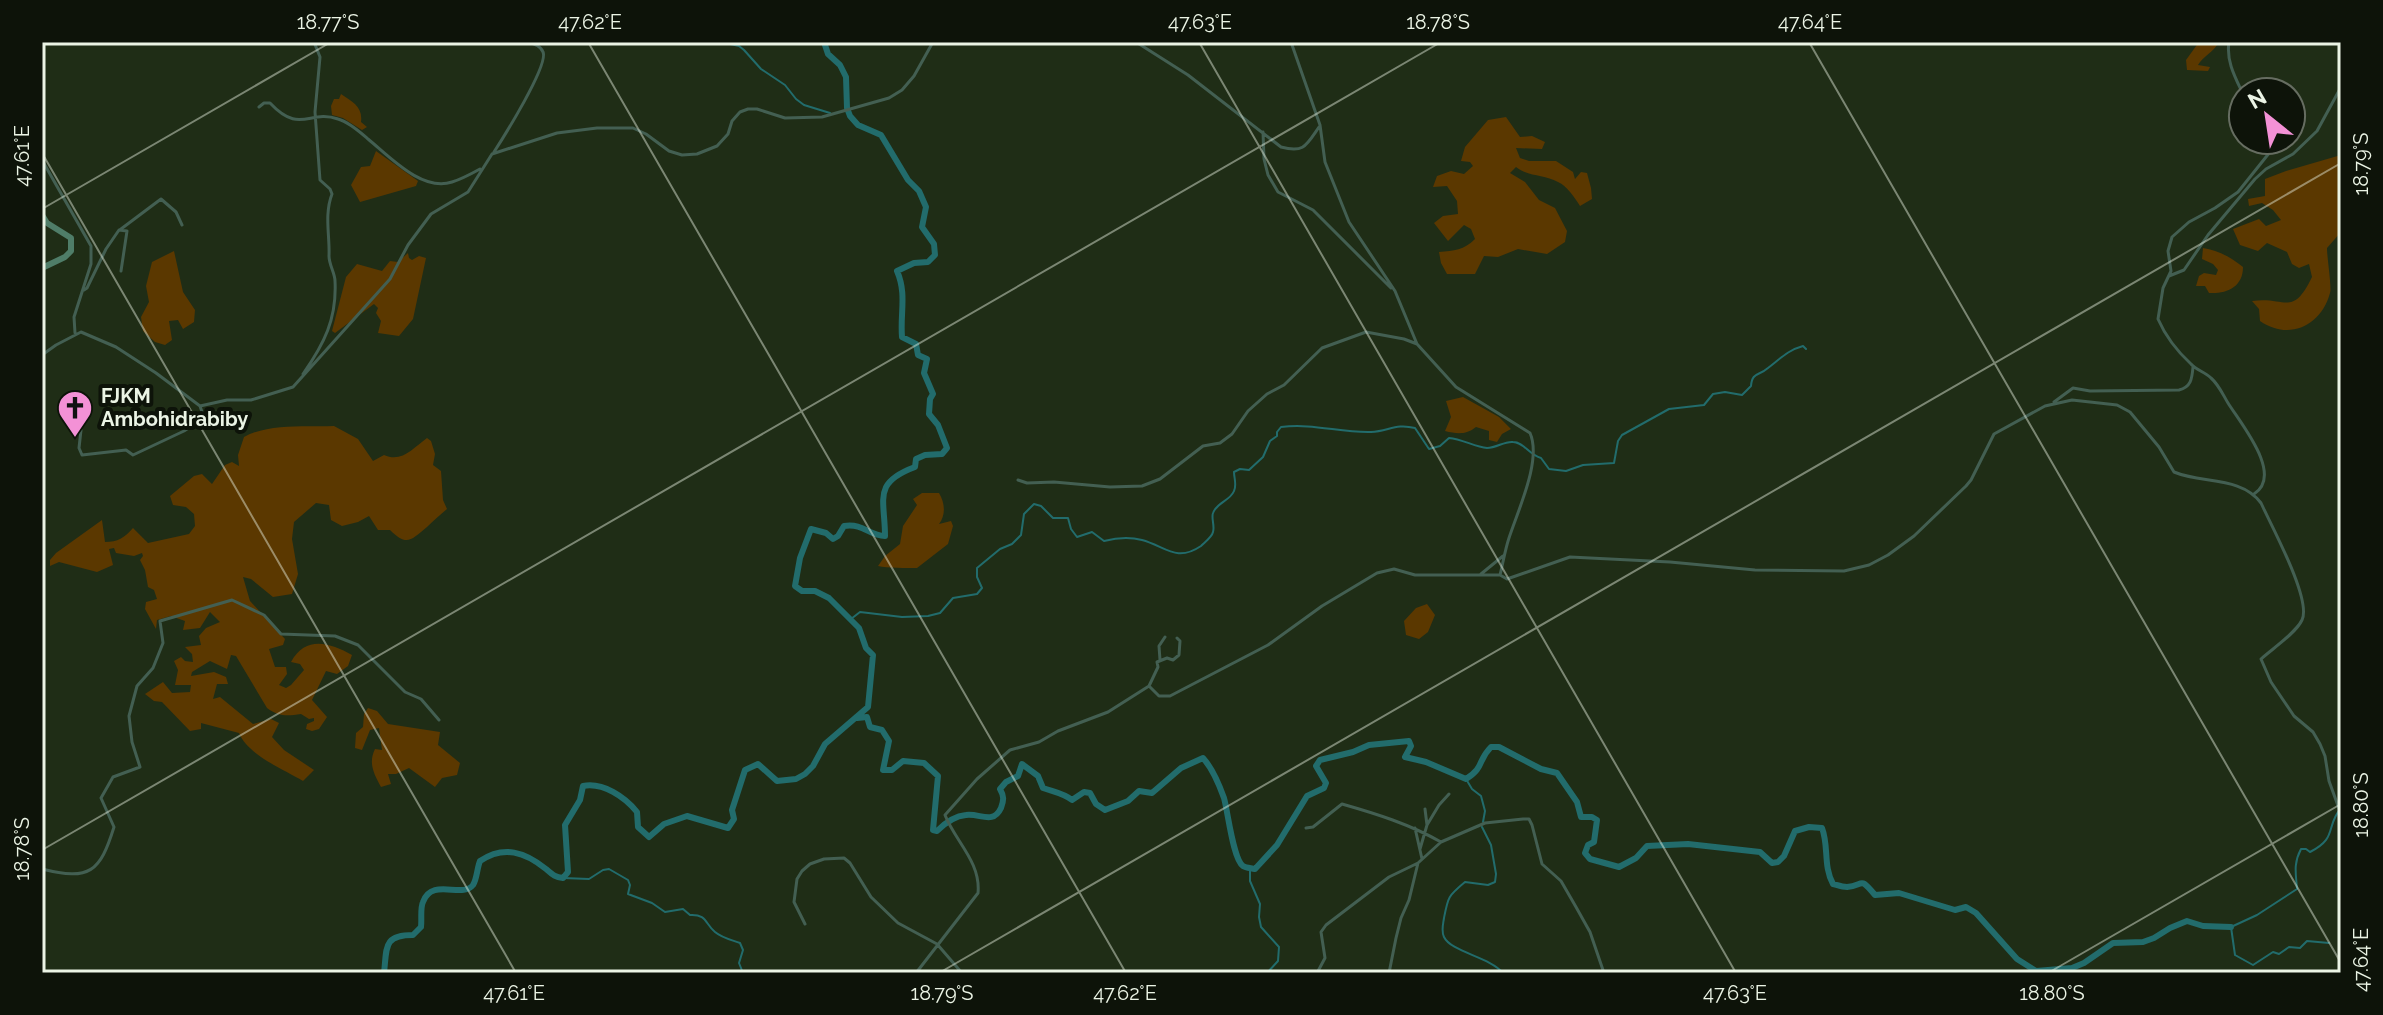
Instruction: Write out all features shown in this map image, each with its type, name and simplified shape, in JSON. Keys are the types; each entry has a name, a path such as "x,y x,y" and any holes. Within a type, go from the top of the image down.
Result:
{"main road":[{"path":"42,215 47,223 71,238 72,245 65,257 42,268"}],"street":[{"path":"200,406 227,400 251,400 293,387 329,334 335,278 327,236 332,194 320,180 315,100 320,57 314,42"},
{"path":"298,380 390,279 408,245 431,214 468,192 526,99 544,60 544,53 538,46 528,42"},
{"path":"492,154 557,133 609,128 633,128 669,151 682,155 697,154 717,146 728,134 732,121 748,109 785,118 822,117 889,98 902,90 914,76 933,42"},
{"path":"1136,42 1188,75 1281,147 1304,148 1320,125"},
{"path":"1291,42 1320,125 1325,162 1349,222 1395,291 1417,344 1456,387 1530,433 1532,460 1500,575"},
{"path":"2229,42 2235,76"},
{"path":"2169,276 2184,270 2208,235 2256,177 2293,154 2317,131 2341,87"},
{"path":"259,107 270,103 294,121 337,118 426,182 450,184 481,169"},
{"path":"1263,132 1264,159 1268,175 1278,192 1313,210 1395,291"},
{"path":"2254,494 2262,489 2265,478 2253,440 2211,377 2193,367 2158,319 2163,288 2171,271 2168,251 2172,237 2189,222 2238,192 2267,156"},
{"path":"42,160 91,246 91,264 74,317 75,333"},
{"path":"84,290 119,230 161,199 176,212 182,225"},
{"path":"119,230 127,231 121,271"},
{"path":"42,355 81,332 116,347 156,373 200,406 204,418 133,455 126,450 82,455 79,448 81,430"},
{"path":"1018,480 1027,483 1142,486 1160,479 1203,446 1220,443 1232,434 1248,411 1267,394 1284,385 1322,348 1366,332 1417,344"},
{"path":"1149,686 1159,696 1170,696 1268,645 1322,606 1377,573 1394,569 1415,575 1500,575 1507,579 1570,557 1755,570 1844,571 1869,565 1914,536 1966,486 1994,434 2023,416 2053,403 2073,388 2090,391 2186,388 2192,380 2193,367"},
{"path":"2053,403 2072,400 2117,405 2130,412 2159,447 2174,472 2233,485 2254,494 2293,572 2304,615 2300,625 2261,659 2294,716 2313,732 2320,744 2340,811"},
{"path":"1481,575 1506,554"},
{"path":"42,869 76,874 90,870 102,860 114,827 101,798 113,777 140,767 132,742 129,716 137,686 153,668 163,643 160,621 232,600 264,615 281,634 342,638 358,645 405,692 421,699 439,720"},
{"path":"916,973 978,893 979,884 968,852 945,815 960,796 1010,750 1039,742 1058,731 1108,712 1149,686 1160,660 1159,646 1165,637"},
{"path":"1160,660 1173,660 1179,655 1180,641 1177,638"},
{"path":"1420,849 1427,825 1449,794"},
{"path":"1306,828 1313,827 1342,804 1389,817 1441,842"},
{"path":"1425,809 1427,825"},
{"path":"1317,973 1325,958 1321,932 1353,902 1389,877 1420,861 1441,842 1485,823 1529,819 1542,864 1561,881 1576,907 1590,932 1604,973"},
{"path":"1389,973 1401,918 1420,861 1415,827"},
{"path":"805,924 794,902 797,879 810,864 824,859 844,858 871,897 898,923 937,944 962,973"}],"shaded area":[{"path":"2199,42 2219,42 2198,65 2210,67 2208,71 2187,70 2186,60"},
{"path":"341,94 356,105 361,122 367,127 362,130 332,115 334,99 339,99"},
{"path":"1506,117 1520,137 1532,136 1545,142 1542,149 1516,148 1520,158 1556,161 1573,172 1575,179 1581,172 1587,173 1592,199 1580,206 1561,184 1516,167 1510,173 1525,182 1539,200 1555,208 1567,231 1565,242 1547,254 1518,249 1498,257 1484,256 1475,274 1447,274 1439,252 1467,246 1475,239 1471,229 1464,225 1448,241 1434,223 1443,216 1458,214 1457,201 1447,186 1433,187 1437,176 1451,171 1464,174 1473,166 1470,162 1461,161 1465,147 1488,120"},
{"path":"376,151 418,181 416,186 360,202 351,185 361,167 370,166"},
{"path":"2341,155 2341,232 2327,248 2330,290 2326,304 2312,322 2302,327 2282,330 2271,327 2260,321 2259,309 2252,301 2293,301 2305,290 2312,277 2309,264 2299,268 2292,264 2287,252 2267,243 2258,251 2240,245 2233,229 2259,219 2266,226 2281,220 2262,203 2249,206 2248,199 2265,196 2265,179"},
{"path":"2203,248 2224,255 2243,267 2240,280 2233,288 2209,293 2205,286 2196,286 2199,276 2204,273 2216,275 2218,270 2202,259"},
{"path":"174,251 183,292 195,310 194,322 183,329 178,320 169,321 172,340 165,345 155,342 143,331 141,317 149,302 146,286 152,262"},
{"path":"408,253 412,260 419,256 426,258 413,319 399,336 378,333 381,321 374,304 335,333 332,331 346,277 357,264 382,271 390,261 398,262"},
{"path":"1463,397 1499,417 1511,429 1502,434 1497,442 1489,440 1489,431 1476,427 1461,433 1445,431 1451,417 1446,401"},
{"path":"334,426 358,439 373,461 384,455 402,456 427,438 435,454 433,465 441,471 443,500 447,509 417,535 405,540 390,530 378,530 369,516 342,526 331,520 329,505 316,503 294,522 292,539 298,574 292,594 273,597 251,579 243,577 250,601 285,639 283,645 269,649 275,667 286,667 287,674 279,685 286,688 291,685 304,670 300,664 291,662 297,653 311,645 327,645 352,655 348,666 337,674 326,671 312,700 327,717 319,729 306,729 314,718 309,719 301,714 280,714 267,708 236,656 231,655 227,669 210,661 192,672 191,676 214,672 226,677 228,684 217,684 213,699 220,697 253,724 271,719 279,723 272,737 284,750 314,770 303,781 258,755 239,733 201,723 201,729 190,731 162,702 154,701 145,694 163,682 172,693 190,692 191,685 175,685 178,670 174,661 181,657 193,662 192,654 185,647 201,645 199,636 206,628 220,622 210,612 200,628 183,630 185,621 171,616 157,620 156,629 145,609 146,602 157,599 154,590 148,587 140,560 142,553 134,556 109,549 113,565 97,572 59,562 50,566 50,560 102,520 105,542 120,539 133,528 148,543 189,534 195,526 194,514 186,507 173,505 170,496 194,476 202,474 212,484 225,465 232,462 239,466 238,455 244,437 276,428"},
{"path":"922,493 939,493 944,513 939,524 951,521 953,526 948,544 917,568 878,566 900,544 903,526 917,505 913,499"},
{"path":"1427,604 1435,615 1428,632 1419,639 1406,635 1404,621 1416,608"},
{"path":"368,708 377,711 388,724 440,732 438,745 460,763 457,775 442,778 435,787 409,768 388,774 391,784 381,787 372,764 375,749 382,750 379,728 370,730 362,750 355,748 356,733 363,727"}],"waterway":[{"path":"722,42 739,46 804,105 830,113"},
{"path":"384,973 388,944 396,937 413,935 421,927 422,905 427,895 440,889 468,889 474,883 480,861 489,856 506,852 522,855 563,878 568,872 565,825 580,800 583,786 598,786 626,801 637,812 638,827 649,837 664,824 687,816 728,828 734,819 732,810 745,770 758,764 777,781 796,779 813,766 825,744 868,707 873,655 866,648 859,628 829,598 795,586 800,558 811,529 826,533 833,539 844,526 885,536 883,502 887,486 892,479 915,467 916,459 942,454 947,448 938,425 929,414 933,394 924,373 927,359 918,355 916,344 902,337 902,296 897,271 914,263 928,262 935,255 934,244 922,227 926,207 919,191 908,180 881,135 858,125 850,116 846,77 840,65 828,54 824,42"},
{"path":"851,619 860,612 902,617 928,616 940,613 953,598 977,594 982,588 977,568 1021,535 1024,514 1034,504 1041,506 1053,518 1068,518 1077,537 1092,532 1104,541 1133,538 1171,552 1192,551 1210,538 1213,513 1235,489 1234,472 1249,470 1263,457 1281,427 1371,432 1397,427 1415,428 1429,449 1440,446 1449,438 1487,448 1517,443 1541,458 1549,469 1566,471 1583,465 1614,463 1622,435 1669,409 1704,405 1713,394 1725,392 1742,395 1756,375 1793,350 1803,346 1806,349"},
{"path":"857,718 867,717 870,727 882,730 889,741 883,770 892,770 903,761 924,763 938,776 933,830 937,831 950,820 962,816 990,817 998,813 1003,803 1000,789 1018,776 1022,764 1038,776 1043,788 1072,800 1084,792 1090,793 1096,804 1105,810 1128,801 1139,791 1152,793 1181,768 1203,758 1224,798 1239,862 1244,867 1255,869 1277,845 1307,796 1324,788 1326,783 1316,766 1320,760 1369,745 1409,741 1411,746 1405,757 1426,762 1466,779 1476,771 1491,747 1499,747 1541,769 1557,773 1577,802 1581,817 1597,820 1594,842 1588,845 1585,853 1590,859 1619,867 1636,858 1647,846 1688,844 1760,852 1772,863 1784,856 1795,831 1809,827 1822,828 1833,884 1847,887 1862,883 1875,895 1899,893 1955,910 1966,907 1976,913 2017,959 2036,971 2072,968 2113,943 2143,942 2187,921 2203,926 2231,927"},
{"path":"1466,779 1481,796 1485,811 1483,822"},
{"path":"2329,943 2307,941 2300,948 2289,947 2279,954 2273,952 2253,965 2235,955 2231,927 2257,915 2297,889 2298,854 2301,849 2310,852 2324,842 2341,808"},
{"path":"1482,827 1491,845 1495,882 1488,885 1465,882 1455,891 1447,905 1443,932 1454,947 1497,967 1503,973"},
{"path":"1250,867 1250,881 1260,904 1261,927 1279,947 1278,961 1267,973"},
{"path":"563,878 589,879 609,869 628,880 628,894 652,903 665,912 683,909 690,915 700,916 718,934 740,943 743,950 739,963 743,973"}],"place":[{"name":"FJKM Ambohidrabiby","path":"75,439"}]}
